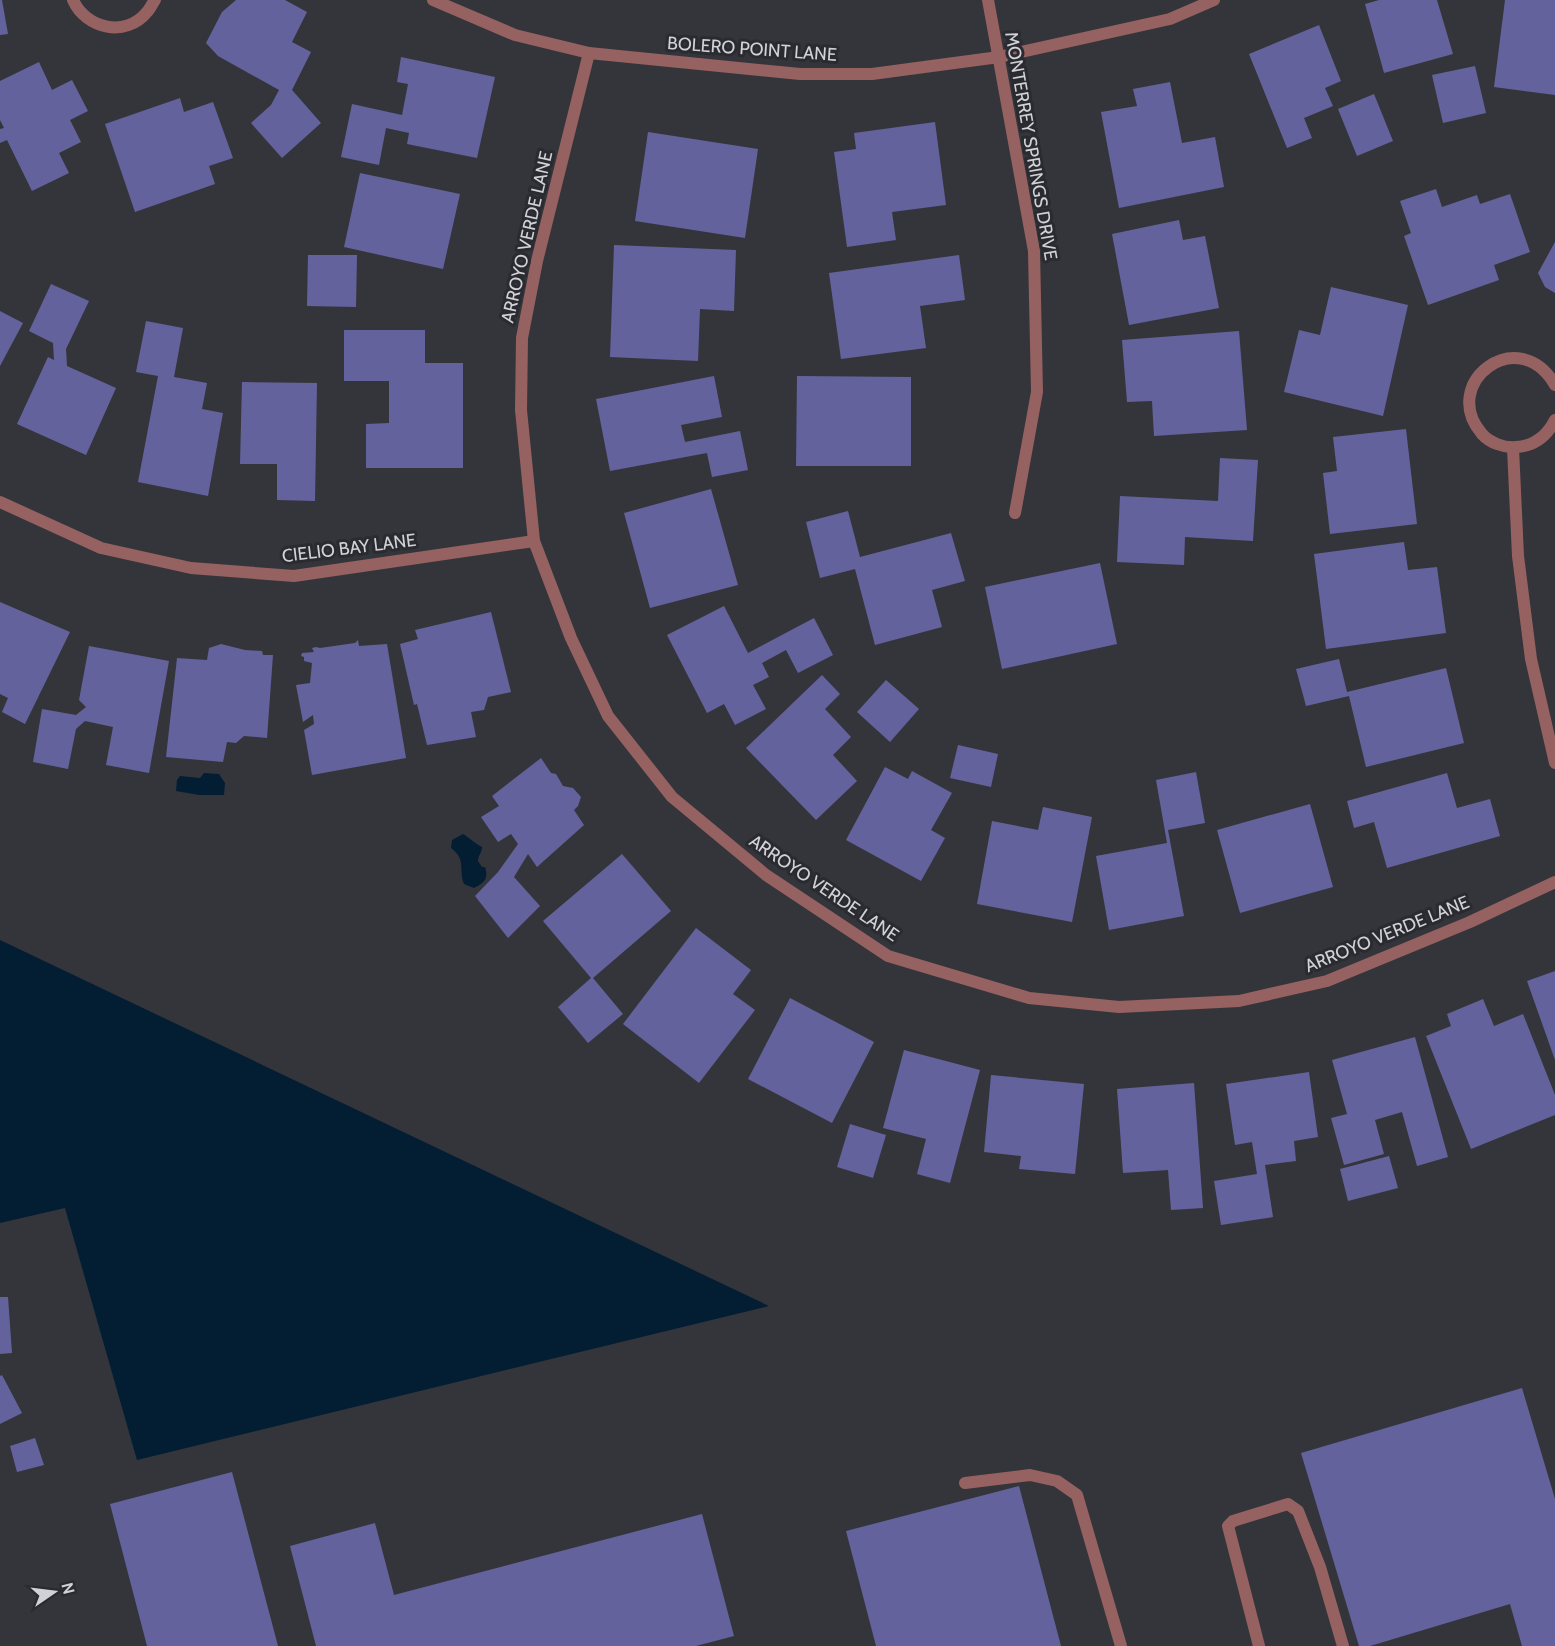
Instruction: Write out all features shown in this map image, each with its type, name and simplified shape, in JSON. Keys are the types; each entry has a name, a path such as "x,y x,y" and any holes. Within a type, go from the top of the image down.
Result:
{"street":[{"path":"73,0 82,14 94,23 108,27 122,27 136,22 147,12 154,0"},
{"name":"BOLERO POINT LANE","path":"433,0 515,35 589,53 800,74 872,74 999,57 1170,19 1214,0"},
{"name":"MONTERREY SPRINGS DRIVE","path":"988,0 1034,251 1037,392 1015,513"},
{"name":"ARROYO VERDE LANE","path":"589,53 537,261 522,338 521,410 534,541 571,638 608,716 672,797 766,874 888,956 1029,998 1119,1007 1239,1001 1327,981 1470,922 1555,882"},
{"path":"1555,385 1549,374 1538,365 1524,358 1509,358 1495,362 1482,370 1469,397 1470,412 1475,426 1485,437 1499,445 1513,448 1527,446 1541,439 1551,429 1555,420"},
{"path":"1513,448 1518,556 1531,659 1555,763"},
{"name":"CIELIO BAY LANE","path":"0,502 101,548 191,568 294,576 534,541"},
{"path":"965,1483 1030,1475 1057,1481 1077,1495 1121,1646"},
{"path":"1259,1646 1228,1526 1233,1521 1288,1504 1298,1511 1320,1567 1343,1646"}],"water":[{"path":"204,773 219,774 225,783 224,795 199,795 176,791 177,780 180,776 200,778"},
{"path":"463,834 482,847 478,861 482,867 485,867 486,878 474,888 464,884 461,861 451,848 452,840"},
{"path":"0,940 769,1306 137,1460 65,1208 0,1223"}],"building":[{"path":"0,0 2,0 8,34 0,35"},
{"path":"236,0 285,0 307,12 292,42 311,52 292,90 321,123 282,158 251,123 271,105 279,90 218,56 206,43 222,12"},
{"path":"1379,0 1437,0 1453,54 1384,73 1365,4"},
{"path":"1505,0 1555,0 1555,95 1494,87"},
{"path":"1319,25 1341,81 1325,88 1333,106 1304,118 1312,138 1287,148 1249,54"},
{"path":"401,57 495,77 477,158 407,144 409,133 386,128 379,165 341,157 352,104 402,115 408,84 397,82"},
{"path":"39,62 52,90 72,80 88,111 70,120 81,142 59,153 69,173 32,191 7,140 0,143 0,129 4,128 0,120 0,81"},
{"path":"1475,66 1486,113 1443,123 1432,75"},
{"path":"1170,82 1182,143 1215,137 1224,187 1119,208 1101,112 1137,106 1133,89"},
{"path":"1374,94 1393,141 1357,156 1338,109"},
{"path":"180,98 184,112 213,102 233,158 209,166 215,184 135,212 105,124"},
{"path":"935,122 946,205 892,212 896,240 847,247 834,152 856,149 854,133"},
{"path":"648,132 758,149 745,238 635,221"},
{"path":"360,173 460,194 443,269 344,247"},
{"path":"1436,189 1442,207 1477,195 1480,204 1510,194 1530,252 1494,265 1499,280 1428,305 1404,236 1411,233 1400,201"},
{"path":"1179,220 1183,240 1205,236 1219,308 1129,325 1112,234"},
{"path":"1555,242 1555,293 1545,287 1538,273"},
{"path":"614,245 736,250 734,311 700,309 698,361 610,357"},
{"path":"308,255 357,255 356,307 307,306"},
{"path":"959,255 965,300 920,306 926,348 841,359 829,273"},
{"path":"51,284 89,301 66,349 67,366 116,388 86,455 17,424 48,357 54,360 53,343 29,331"},
{"path":"1331,287 1408,305 1383,416 1284,392 1299,330 1320,335"},
{"path":"0,311 23,323 0,366"},
{"path":"146,321 183,328 174,377 207,383 202,409 223,413 208,496 138,482 158,376 136,372"},
{"path":"344,330 425,330 425,363 463,363 463,468 366,468 366,424 389,423 389,381 344,381"},
{"path":"1239,331 1247,430 1154,436 1152,401 1127,402 1122,340"},
{"path":"714,376 722,417 681,425 685,442 740,431 748,470 712,477 707,453 610,471 596,399"},
{"path":"797,376 911,377 911,466 796,466"},
{"path":"242,382 317,383 315,501 277,500 277,464 240,464"},
{"path":"1406,429 1417,524 1330,534 1323,473 1337,471 1333,437"},
{"path":"1220,458 1258,460 1253,541 1185,537 1184,565 1117,562 1120,496 1218,501"},
{"path":"711,489 738,585 650,608 624,513"},
{"path":"848,511 860,557 951,533 965,581 932,590 942,627 875,645 855,569 820,578 806,522"},
{"path":"1404,542 1408,570 1437,567 1446,633 1326,649 1314,554"},
{"path":"1100,563 1117,644 1002,669 985,587"},
{"path":"0,602 70,632 25,724 2,712 8,698 0,694"},
{"path":"724,606 748,653 814,618 833,655 798,673 786,650 762,663 769,677 753,685 766,709 735,725 724,704 707,713 667,635"},
{"path":"491,612 511,692 488,697 484,710 471,712 476,737 427,745 417,704 414,705 400,644 418,639 415,630"},
{"path":"358,640 359,646 387,644 406,758 312,775 304,730 314,724 313,715 303,722 296,685 310,683 312,663 304,661 302,653 314,652 312,648 316,647 355,643"},
{"path":"221,644 245,650 262,651 263,655 273,655 267,738 244,736 236,743 227,742 223,762 166,757 177,658 207,660 209,648"},
{"path":"89,646 169,661 149,773 106,765 113,727 85,721 76,729 68,769 33,762 42,709 76,715 86,707 79,700"},
{"path":"1339,659 1347,692 1446,668 1464,743 1366,767 1349,696 1306,706 1296,669"},
{"path":"822,675 840,694 825,709 851,737 833,755 857,781 816,820 746,748"},
{"path":"886,680 919,709 890,742 857,712"},
{"path":"958,745 998,754 991,787 950,778"},
{"path":"541,758 551,773 556,774 563,786 573,788 581,797 574,810 584,825 537,867 528,854 514,877 540,906 508,938 475,896 498,872 518,844 511,834 498,842 481,817 499,806 492,796"},
{"path":"885,767 908,779 912,771 952,793 931,830 945,838 921,881 846,840"},
{"path":"1196,772 1205,823 1168,830 1184,916 1109,930 1096,856 1167,843 1156,780"},
{"path":"1447,773 1457,808 1490,799 1500,836 1387,868 1374,822 1354,828 1347,801"},
{"path":"1310,804 1333,887 1240,913 1217,830"},
{"path":"1043,807 1092,817 1072,922 977,904 992,821 1038,830"},
{"path":"622,854 671,911 593,978 623,1014 588,1043 558,1007 591,978 543,921"},
{"path":"696,928 751,970 733,994 755,1010 699,1083 623,1024"},
{"path":"1555,971 1555,1060 1527,981"},
{"path":"790,998 874,1042 832,1123 748,1079"},
{"path":"1483,999 1494,1026 1523,1014 1555,1095 1555,1115 1471,1149 1426,1036 1451,1026 1447,1014"},
{"path":"1415,1037 1448,1157 1417,1166 1402,1112 1375,1120 1384,1154 1344,1165 1331,1118 1347,1114 1332,1060"},
{"path":"904,1050 980,1070 950,1183 917,1174 926,1139 883,1128"},
{"path":"1309,1072 1318,1137 1294,1141 1296,1161 1265,1165 1273,1217 1221,1225 1214,1181 1257,1174 1252,1142 1235,1145 1226,1084"},
{"path":"991,1075 1084,1084 1075,1174 1019,1169 1021,1156 984,1152"},
{"path":"1194,1083 1203,1208 1171,1210 1168,1170 1123,1173 1117,1089"},
{"path":"850,1124 886,1135 873,1178 837,1167"},
{"path":"1389,1156 1398,1188 1348,1201 1340,1169"},
{"path":"0,1297 8,1297 12,1353 0,1354"},
{"path":"2,1375 22,1413 0,1424 0,1376"},
{"path":"1522,1388 1555,1499 1555,1646 1522,1646 1510,1604 1370,1646 1359,1646 1301,1453"},
{"path":"35,1438 44,1465 17,1472 10,1446"},
{"path":"232,1472 278,1646 147,1646 110,1504"},
{"path":"1019,1486 1061,1646 876,1646 846,1531"},
{"path":"702,1514 734,1636 696,1646 316,1646 290,1546 375,1523 394,1595"}]}
